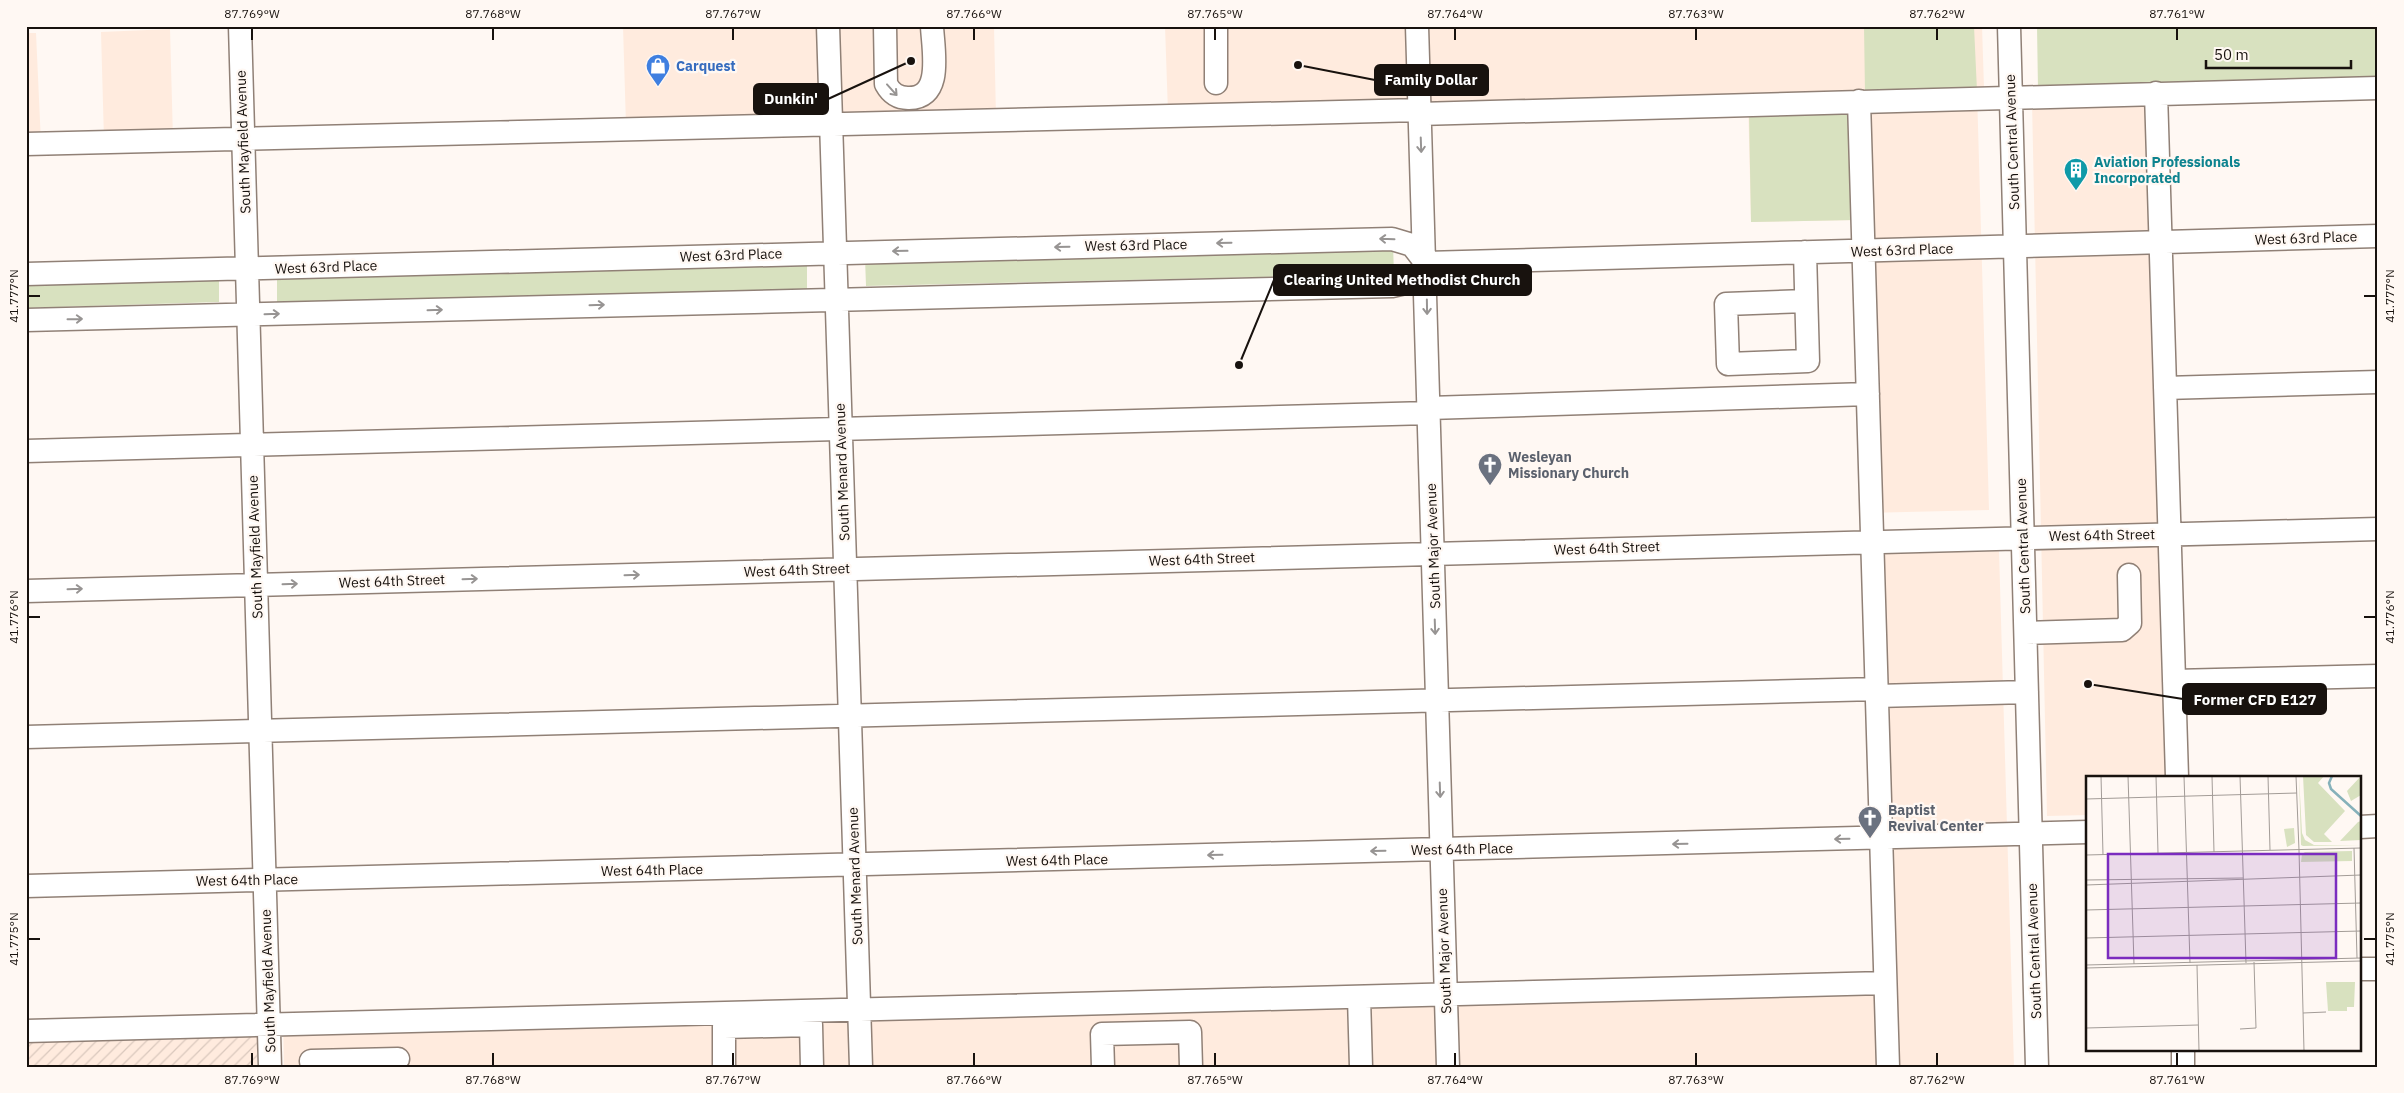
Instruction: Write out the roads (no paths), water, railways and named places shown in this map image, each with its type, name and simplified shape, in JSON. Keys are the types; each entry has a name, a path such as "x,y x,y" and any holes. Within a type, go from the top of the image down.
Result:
{"street":[{"name":"South Mayfield Avenue","path":"240,26 270,1067"},
{"name":"South Menard Avenue","path":"828,26 861,1067"},
{"path":"885,26 886,84 890,91 898,96 907,98 918,98 926,94 932,85 934,76 932,26"},
{"path":"1216,26 1216,83"},
{"name":"South Major Avenue","path":"1417,26 1426,263 1448,1067"},
{"name":"South Central Avenue","path":"2009,26 2037,1067"},
{"path":"26,144 831,124 1859,102 2378,88"},
{"path":"2156,94 2177,776"},
{"path":"1859,102 1888,1067"},
{"name":"West 63rd Place","path":"26,274 1392,239 1412,245 1426,263 2378,236"},
{"path":"1805,252 1806,302"},
{"path":"26,320 1392,286 1414,281 1426,263"},
{"path":"2165,388 2378,382"},
{"path":"26,451 841,429 1868,394"},
{"name":"West 64th Street","path":"26,591 2378,529"},
{"path":"2026,633 2122,630 2130,623 2128,575"},
{"path":"2174,680 2378,676"},
{"path":"26,737 850,717 1437,700 1877,692 2027,692"},
{"path":"2362,827 2378,826"},
{"name":"West 64th Place","path":"26,886 2086,832"},
{"path":"2362,969 2378,969"},
{"path":"26,1031 748,1018 859,1009 1885,983"},
{"path":"1359,997 1361,1067"},
{"path":"724,1067 724,1027 748,1018 811,1025 812,1067"},
{"path":"1103,1067 1102,1034 1190,1032 1191,1067"},
{"path":"2183,1050 2184,1067"},
{"path":"312,1067 312,1061 398,1059"}],"place":[{"name":"Dunkin'","path":"911,61"},
{"name":"Family Dollar","path":"1298,65"},
{"name":"Carquest","path":"658,87"},
{"name":"Aviation Professionals Incorporated","path":"2076,191"},
{"name":"Clearing United Methodist Church","path":"1239,365"},
{"name":"Wesleyan Missionary Church","path":"1490,486"},
{"name":"Former CFD E127","path":"2088,684"},
{"name":"Baptist Revival Center","path":"1870,839"}]}
